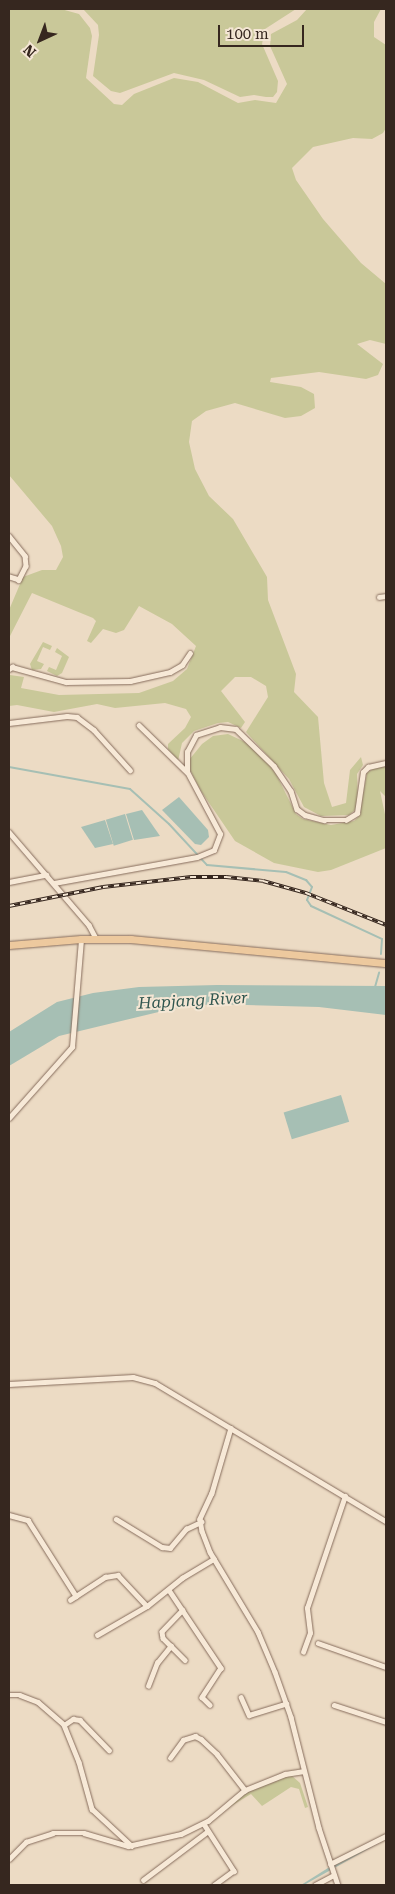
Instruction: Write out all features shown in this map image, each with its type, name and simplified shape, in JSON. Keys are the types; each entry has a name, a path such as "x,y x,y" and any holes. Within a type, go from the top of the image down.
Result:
{"main road":[{"path":"9,945 96,938 386,963"}],"street":[{"path":"9,536 25,556 26,566 19,580 9,577"},
{"path":"379,597 386,596"},
{"path":"9,669 12,667 66,682 130,681 170,672 182,665 190,653"},
{"path":"9,723 67,716 77,717 94,730 130,770"},
{"path":"54,883 200,857 218,846 220,834 187,772 139,725"},
{"path":"187,772 187,752 196,735 220,727 236,729 274,766 292,791 297,809 305,815 333,821 346,820 357,813 363,772 368,767 386,763"},
{"path":"9,832 89,925 96,938"},
{"path":"9,882 46,875"},
{"path":"9,1118 72,1048 81,939"},
{"path":"9,1384 143,1378 231,1428 386,1522"},
{"path":"231,1428 201,1522 214,1559 258,1632 286,1704 331,1869 338,1885"},
{"path":"303,1652 310,1633 307,1608 345,1496"},
{"path":"9,1515 28,1520 76,1596"},
{"path":"116,1519 162,1547 170,1548 186,1529 201,1522"},
{"path":"97,1635 147,1606 214,1559"},
{"path":"70,1600 105,1577 118,1574 147,1606"},
{"path":"169,1590 222,1668 202,1697 210,1705"},
{"path":"183,1610 162,1632 171,1646 185,1660"},
{"path":"318,1643 386,1666"},
{"path":"148,1686 158,1663 171,1646"},
{"path":"9,1695 20,1695 38,1702 64,1725 92,1809 132,1846"},
{"path":"241,1697 249,1715 286,1704"},
{"path":"334,1705 386,1722"},
{"path":"64,1725 73,1719 80,1720 109,1750"},
{"path":"170,1758 183,1740 195,1736 217,1754 245,1790"},
{"path":"9,1859 26,1842 53,1833 84,1833 132,1846 181,1834 204,1824 245,1790 285,1774 304,1771"},
{"path":"204,1824 234,1871 214,1885"},
{"path":"143,1880 208,1832"},
{"path":"315,1885 331,1869 386,1836"}],"green space":[{"path":"9,9 61,9 79,14 90,28 92,36 86,78 114,104 122,105 134,94 174,78 198,82 238,103 255,100 276,103 287,84 270,46 271,34 297,20 307,9 381,9 374,22 374,37 386,45 386,128 383,133 372,139 353,138 313,147 292,168 296,180 323,219 361,263 386,284 386,344 370,340 357,344 383,364 378,375 366,379 319,372 271,378 270,382 301,387 314,394 315,408 301,416 285,418 235,403 206,411 192,421 189,442 195,469 209,496 233,519 267,577 268,600 296,674 294,692 318,717 324,783 332,807 346,803 350,770 361,757 363,765 357,774 358,802 355,810 349,815 321,816 304,807 289,779 246,732 268,697 266,686 251,677 235,677 221,691 245,722 241,728 228,722 218,723 194,731 182,743 178,761 168,749 168,744 185,728 191,717 186,709 165,703 115,708 97,704 54,712 17,705 9,706 10,675 24,677 21,688 59,695 139,693 173,681 187,669 196,646 172,624 139,606 124,630 116,633 103,629 91,643 87,641 96,621 93,618 32,593 9,638 9,610 23,577 42,570 56,570 63,557 61,546 52,526 9,475"},
{"path":"83,9 296,9 265,29 262,44 278,81 277,92 273,97 254,95 240,97 204,80 174,73 120,93 111,91 93,76 99,35 98,25"},
{"path":"43,642 52,646 50,650 43,647 37,661 44,664 41,669 32,670 30,664"},
{"path":"57,648 69,657 62,673 57,676 47,671 49,667 56,670 62,656 55,652"},
{"path":"228,734 245,742 262,756 276,774 296,814 303,819 331,825 354,821 359,816 367,773 377,766 386,766 386,797 380,791 386,819 386,848 331,870 318,872 274,863 235,841 201,791 190,770 189,760 202,744 213,736"},
{"path":"291,1775 300,1783 308,1807 305,1808 299,1789 291,1787 262,1806 251,1794 223,1811 251,1789"}],"water":[{"path":"179,797 208,830 209,837 201,845 195,844 162,810"},
{"path":"142,810 160,836 134,840 126,814"},
{"path":"125,814 133,840 114,846 106,820"},
{"path":"105,820 113,844 95,848 81,827"},
{"name":"Hapjang River","path":"217,985 386,986 386,1015 319,1007 212,1004 171,1009 59,1036 9,1066 9,1032 57,1002 93,993 139,987"},
{"path":"341,1095 349,1122 292,1139 284,1113"},
{"path":"386,1839 304,1885 301,1885 328,1868"}],"waterway":[{"path":"9,767 130,789 169,824 207,865 286,872 306,880 312,887 307,900 311,906 382,939 381,954"},
{"path":"375,987 379,973"}],"railway":[{"path":"9,906 103,887 191,877 226,877 263,881 306,893 386,925"}]}
